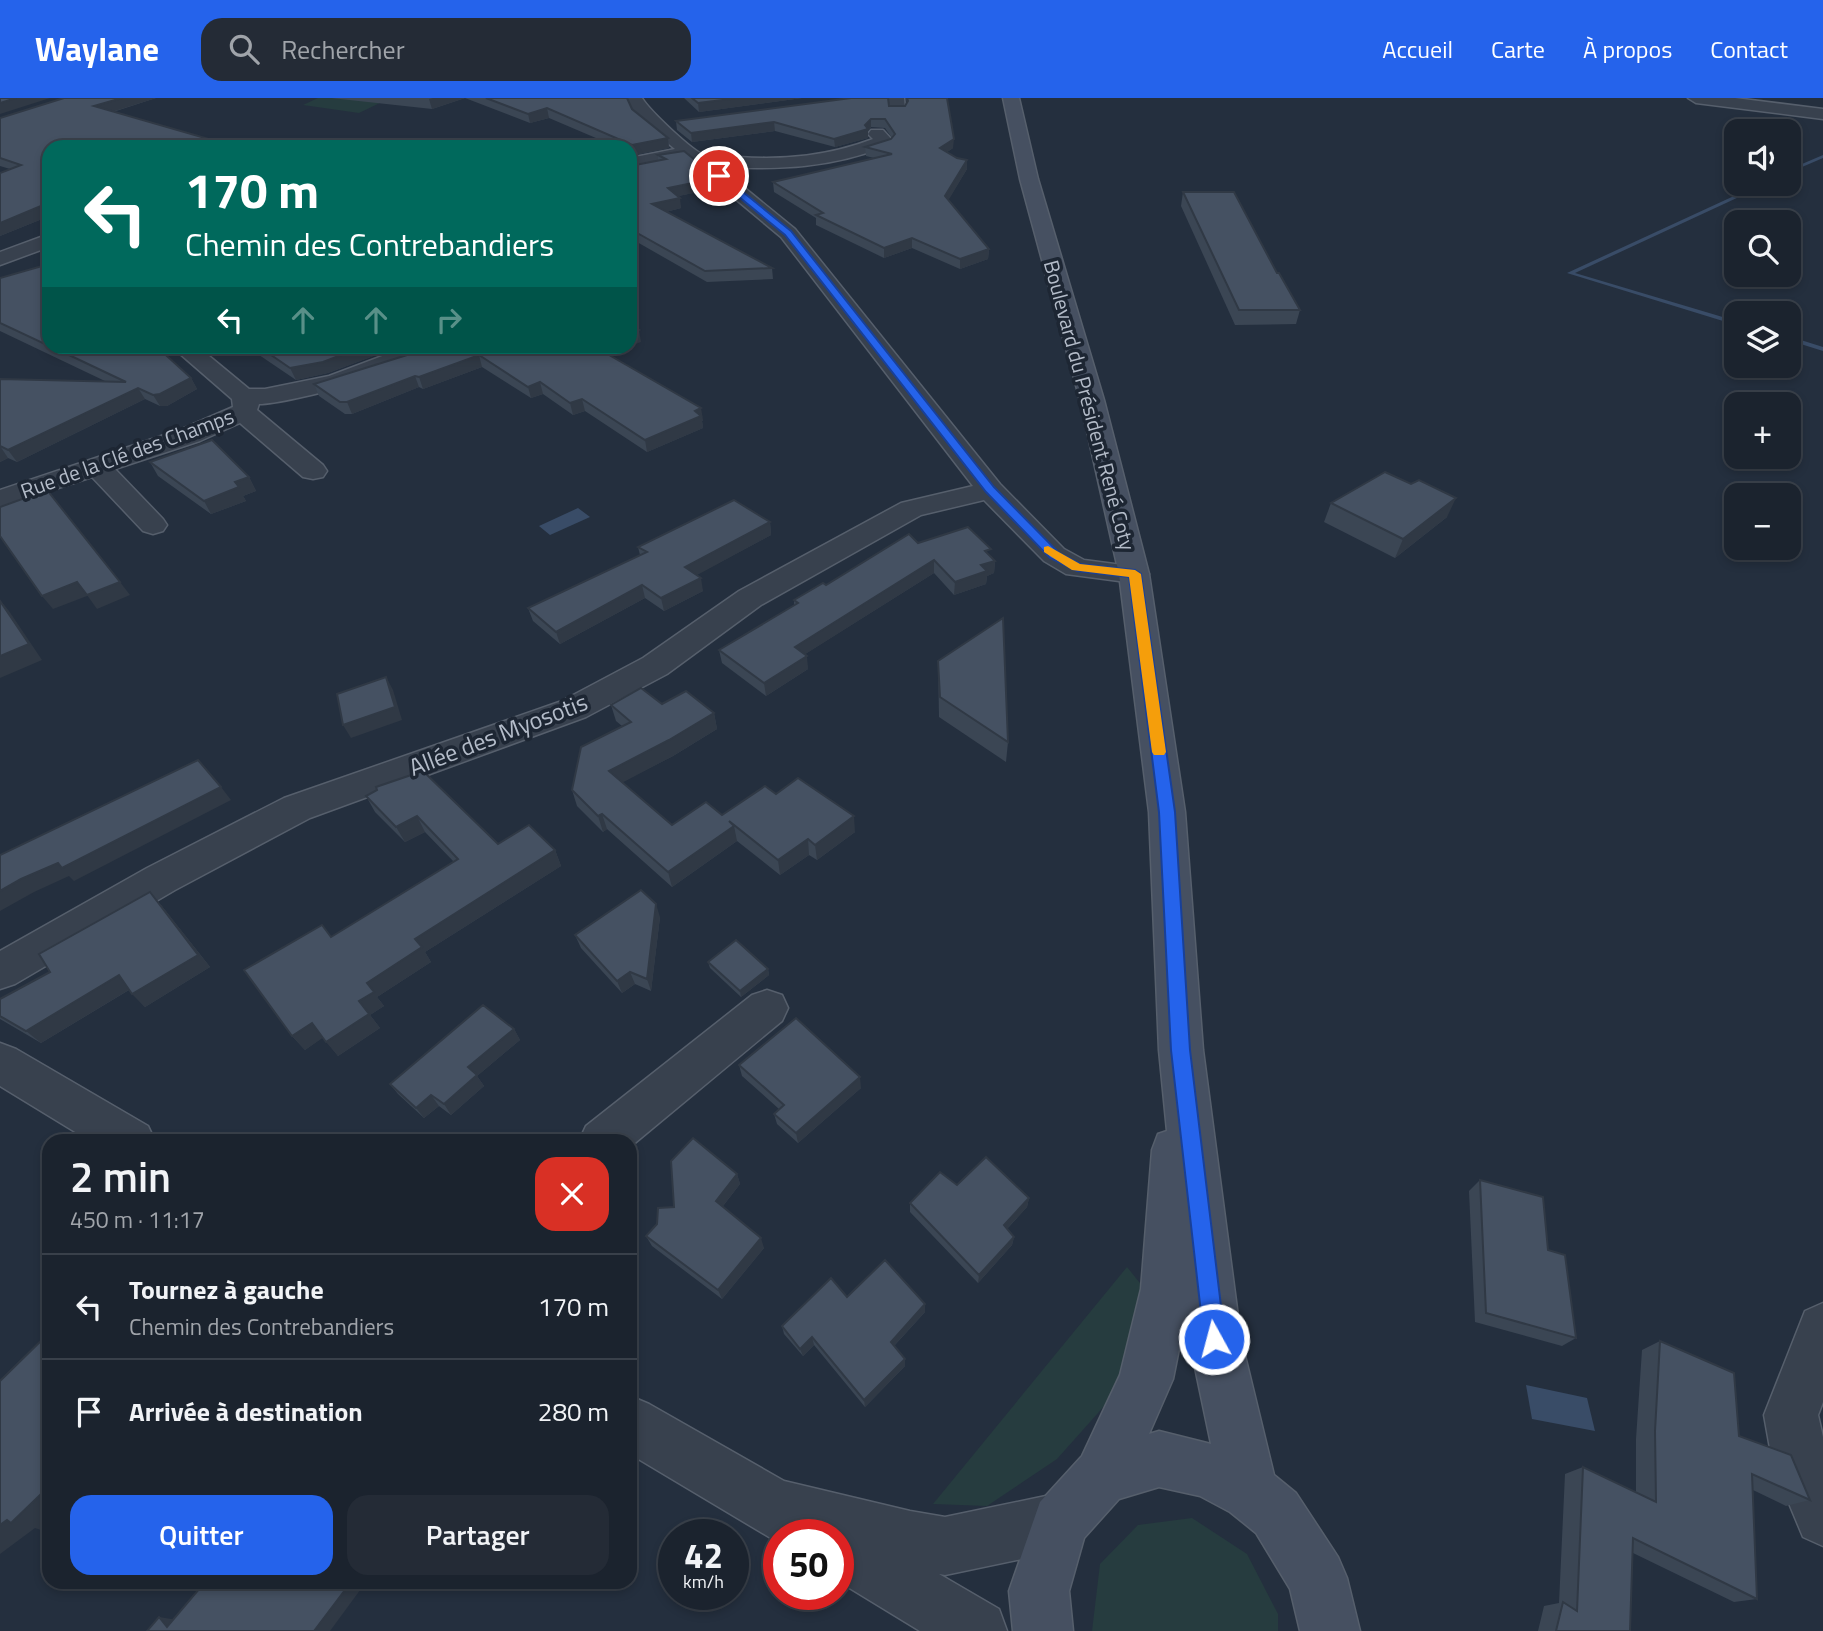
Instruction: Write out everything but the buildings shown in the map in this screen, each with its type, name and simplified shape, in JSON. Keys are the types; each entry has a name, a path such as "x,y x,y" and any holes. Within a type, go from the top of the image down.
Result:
{"main road":[{"name":"Boulevard du Président René Coty","path":"1009,100 1052,265 1092,400 1135,574 1167,812 1181,1050 1214,1339 1250,1492"},
{"name":"Boulevard du Président René Coty","path":"1102,1476 1146,1379 1166,1289 1181,1050"},
{"path":"1043,1631 1039,1591 1060,1522 1102,1476 1159,1459 1207,1470 1250,1492 1276,1513 1317,1578 1329,1631"}],"street":[{"path":"634,98 642,113 788,233 990,490 1054,555 1077,568 1135,574"},
{"path":"1696,98 1823,114"},
{"path":"658,125 679,122"},
{"path":"637,162 695,157 769,165 824,162 884,141 877,134"},
{"path":"0,247 39,251"},
{"path":"0,259 39,251"},
{"name":"Rue de la Clé des Champs","path":"0,499 191,435 243,404 190,354"},
{"path":"243,404 282,396 411,354"},
{"path":"243,404 313,471"},
{"path":"96,466 153,525"},
{"name":"Allée des Myosotis","path":"0,972 161,879 297,808 574,709 655,666 750,598 911,509 990,490"},
{"path":"611,1134 767,1008"},
{"path":"0,1063 120,1134"},
{"path":"1823,1329 1791,1415 1801,1465 1823,1517"},
{"path":"637,1427 794,1519"},
{"path":"854,1531 945,1546 1060,1522"},
{"path":"854,1557 976,1631"}],"green space":[{"path":"318,98 384,101 359,113 303,105"},
{"path":"1127,1267 1144,1288 1114,1395 1057,1459 987,1506 933,1504"},
{"path":"1192,1518 1247,1554 1278,1614 1278,1631 1092,1631 1100,1564 1138,1525"}],"water":[{"path":"578,508 590,517 550,535 539,526"},
{"path":"1526,1385 1587,1398 1595,1431 1532,1419"}],"waterway":[{"path":"1801,166 1823,156"},
{"path":"1724,319 1570,273 1738,196"},
{"path":"1801,342 1823,349"}],"slow traffic":[{"path":"1048,549 1077,568 1135,574 1159,752"}],"route":[{"path":"719,176 788,233 990,490 1054,555 1077,568 1135,574 1167,812 1181,1050 1214,1339"}]}
